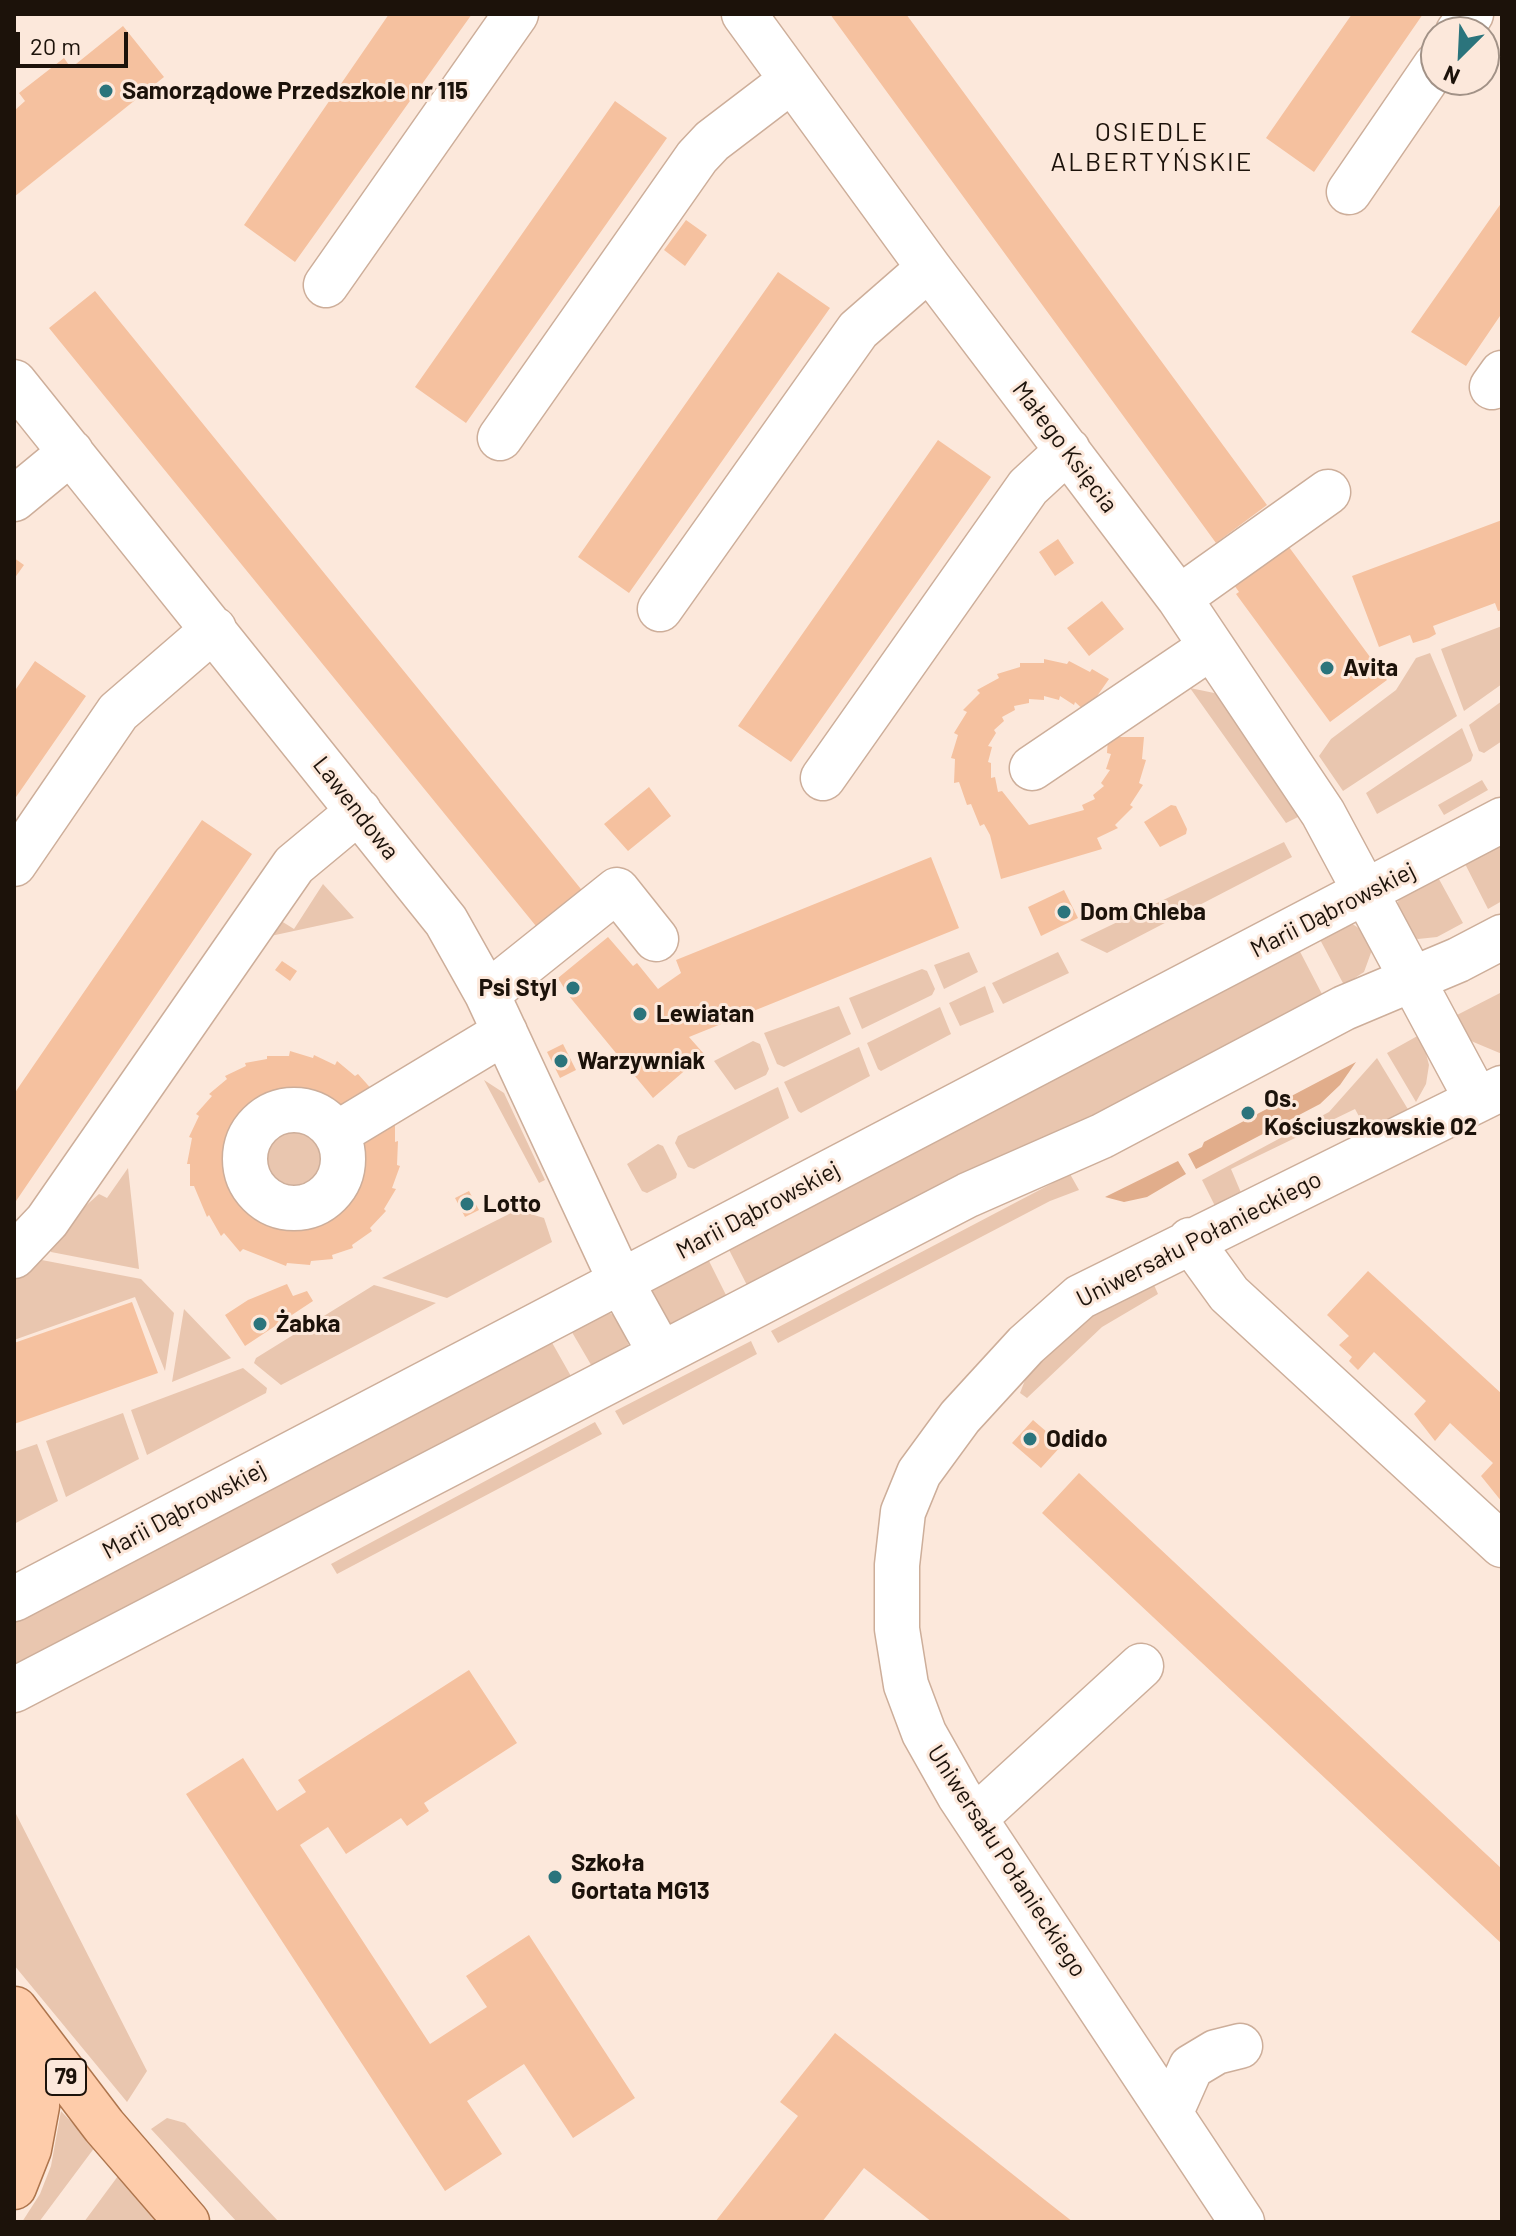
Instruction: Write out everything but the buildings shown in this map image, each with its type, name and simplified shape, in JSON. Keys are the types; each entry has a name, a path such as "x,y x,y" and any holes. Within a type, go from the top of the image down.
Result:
{"main road":[{"path":"14,2009 33,2042 38,2087 29,2149 14,2187"},
{"name":"79","path":"14,2009 104,2126 187,2222"}],"street":[{"path":"326,285 516,14"},
{"name":"Małego Księcia","path":"744,14 929,268 1179,598 1323,813 1412,979"},
{"path":"500,438 697,157 712,141 792,80"},
{"path":"1349,192 1420,88"},
{"path":"660,609 858,330 929,268"},
{"name":"Lawendowa","path":"14,382 446,921 496,1013 621,1282 661,1354"},
{"path":"823,778 1028,487 1068,450"},
{"path":"14,499 71,452"},
{"path":"1179,598 1328,492"},
{"path":"14,864 123,706 214,629"},
{"path":"1032,768 1211,647"},
{"path":"14,1256 47,1221 294,865 359,811"},
{"name":"Marii Dąbrowskiej","path":"14,1599 1502,820"},
{"path":"336,1134 496,1013 617,890 656,939"},
{"path":"14,1690 968,1195 1102,1136 1344,1008 1502,937"},
{"name":"Uniwersału Połanieckiego","path":"1242,2222 975,1818 924,1733 906,1685 896,1597 899,1539 910,1492 930,1455 960,1417 1045,1326 1101,1284 1490,1094 1412,979"},
{"path":"1190,1240 1229,1294 1502,1545"},
{"path":"975,1818 1141,1666"},
{"path":"1171,2112 1191,2067 1216,2052 1240,2046"}],"shaded area":[{"path":"1502,626 1502,684 1464,711 1441,649"},
{"path":"1430,653 1457,716 1343,791 1319,756 1331,739 1396,690 1416,658"},
{"path":"1190,688 1219,694 1302,815 1286,823"},
{"path":"1502,701 1502,741 1484,753 1479,751 1469,725"},
{"path":"1462,728 1473,755 1471,761 1377,814 1366,793"},
{"path":"1482,780 1488,790 1444,815 1438,805"},
{"path":"1502,833 1502,901 1488,909 1461,856"},
{"path":"1284,842 1292,857 1107,953 1080,940"},
{"path":"1434,870 1463,923 1437,937 1418,939 1412,937 1397,910 1398,902 1400,895"},
{"path":"323,884 354,918 266,937 278,919 294,929"},
{"path":"1351,923 1363,931 1372,950 1364,972 1344,985 1316,932"},
{"path":"1295,942 1323,996 752,1295 724,1240"},
{"path":"969,952 978,972 944,989 934,965"},
{"path":"1058,952 1069,973 1003,1004 992,983"},
{"path":"922,969 927,971 935,989 932,995 862,1029 849,998"},
{"path":"985,986 994,1012 960,1026 949,1003"},
{"path":"1502,992 1502,1054 1471,1041 1455,1016"},
{"path":"839,1006 851,1034 784,1067 777,1064 764,1033"},
{"path":"940,1007 951,1034 881,1071 878,1069 867,1043"},
{"path":"1421,1034 1429,1065 1426,1084 1416,1102 1387,1053"},
{"path":"753,1041 760,1044 769,1069 766,1075 735,1090 714,1061"},
{"path":"859,1047 870,1076 801,1113 798,1111 784,1082"},
{"path":"1377,1058 1409,1111 1368,1133 1355,1109 1231,1169 1242,1195 1216,1208 1202,1180 1329,1112"},
{"path":"1356,1062 1340,1085 1320,1104 1196,1169 1188,1154 1202,1147 1204,1142"},
{"path":"484,1080 504,1093 545,1180 539,1183"},
{"path":"778,1087 789,1118 694,1169 688,1167 675,1143 678,1136"},
{"path":"294,1131 313,1139 321,1158 313,1177 294,1185 275,1177 267,1158 275,1139"},
{"path":"658,1144 663,1146 677,1174 676,1178 647,1193 642,1191 627,1164"},
{"path":"1178,1161 1186,1174 1147,1197 1124,1202 1105,1197"},
{"path":"128,1168 139,1269 51,1252 46,1241 99,1194 107,1198"},
{"path":"1070,1174 1079,1190 1050,1201 778,1343 771,1331"},
{"path":"517,1210 544,1218 552,1242 447,1298 382,1278"},
{"path":"704,1251 731,1305 682,1327 668,1324 651,1297 651,1290"},
{"path":"26,1257 141,1279 174,1313 165,1371 135,1297 14,1340 14,1268"},
{"path":"1151,1278 1158,1294 1102,1327 1027,1398 1020,1393 1027,1375 1082,1318"},
{"path":"374,1285 436,1303 281,1385 254,1363 256,1358"},
{"path":"184,1309 231,1358 172,1382"},
{"path":"607,1311 619,1319 630,1349 597,1375 566,1322"},
{"path":"546,1332 576,1385 14,1678 14,1612"},
{"path":"751,1341 757,1354 623,1425 615,1411"},
{"path":"243,1368 267,1388 266,1393 147,1455 131,1410"},
{"path":"123,1413 139,1459 66,1497 46,1441"},
{"path":"595,1422 602,1434 337,1574 331,1564"},
{"path":"37,1444 58,1501 14,1524 14,1452"},
{"path":"14,1810 147,2071 127,2102 14,1965"},
{"path":"61,2111 95,2147 39,2222 22,2222 40,2194 51,2166"},
{"path":"167,2118 185,2123 279,2222 237,2222 151,2129"},
{"path":"118,2176 159,2222 84,2222"}],"place":[{"name":"Samorządowe Przedszkole nr 115","path":"106,91"},
{"name":"Avita","path":"1327,668"},
{"name":"Dom Chleba","path":"1064,912"},
{"name":"Psi Styl","path":"573,988"},
{"name":"Lewiatan","path":"640,1014"},
{"name":"Warzywniak","path":"561,1061"},
{"name":"Os. Kościuszkowskie 02","path":"1248,1113"},
{"name":"Lotto","path":"467,1204"},
{"name":"Żabka","path":"260,1324"},
{"name":"Odido","path":"1030,1439"},
{"name":"Szkoła Gortata MG13","path":"555,1877"}],"district":[{"name":"OSIEDLE ALBERTYŃSKIE","path":"1152,147"}]}
